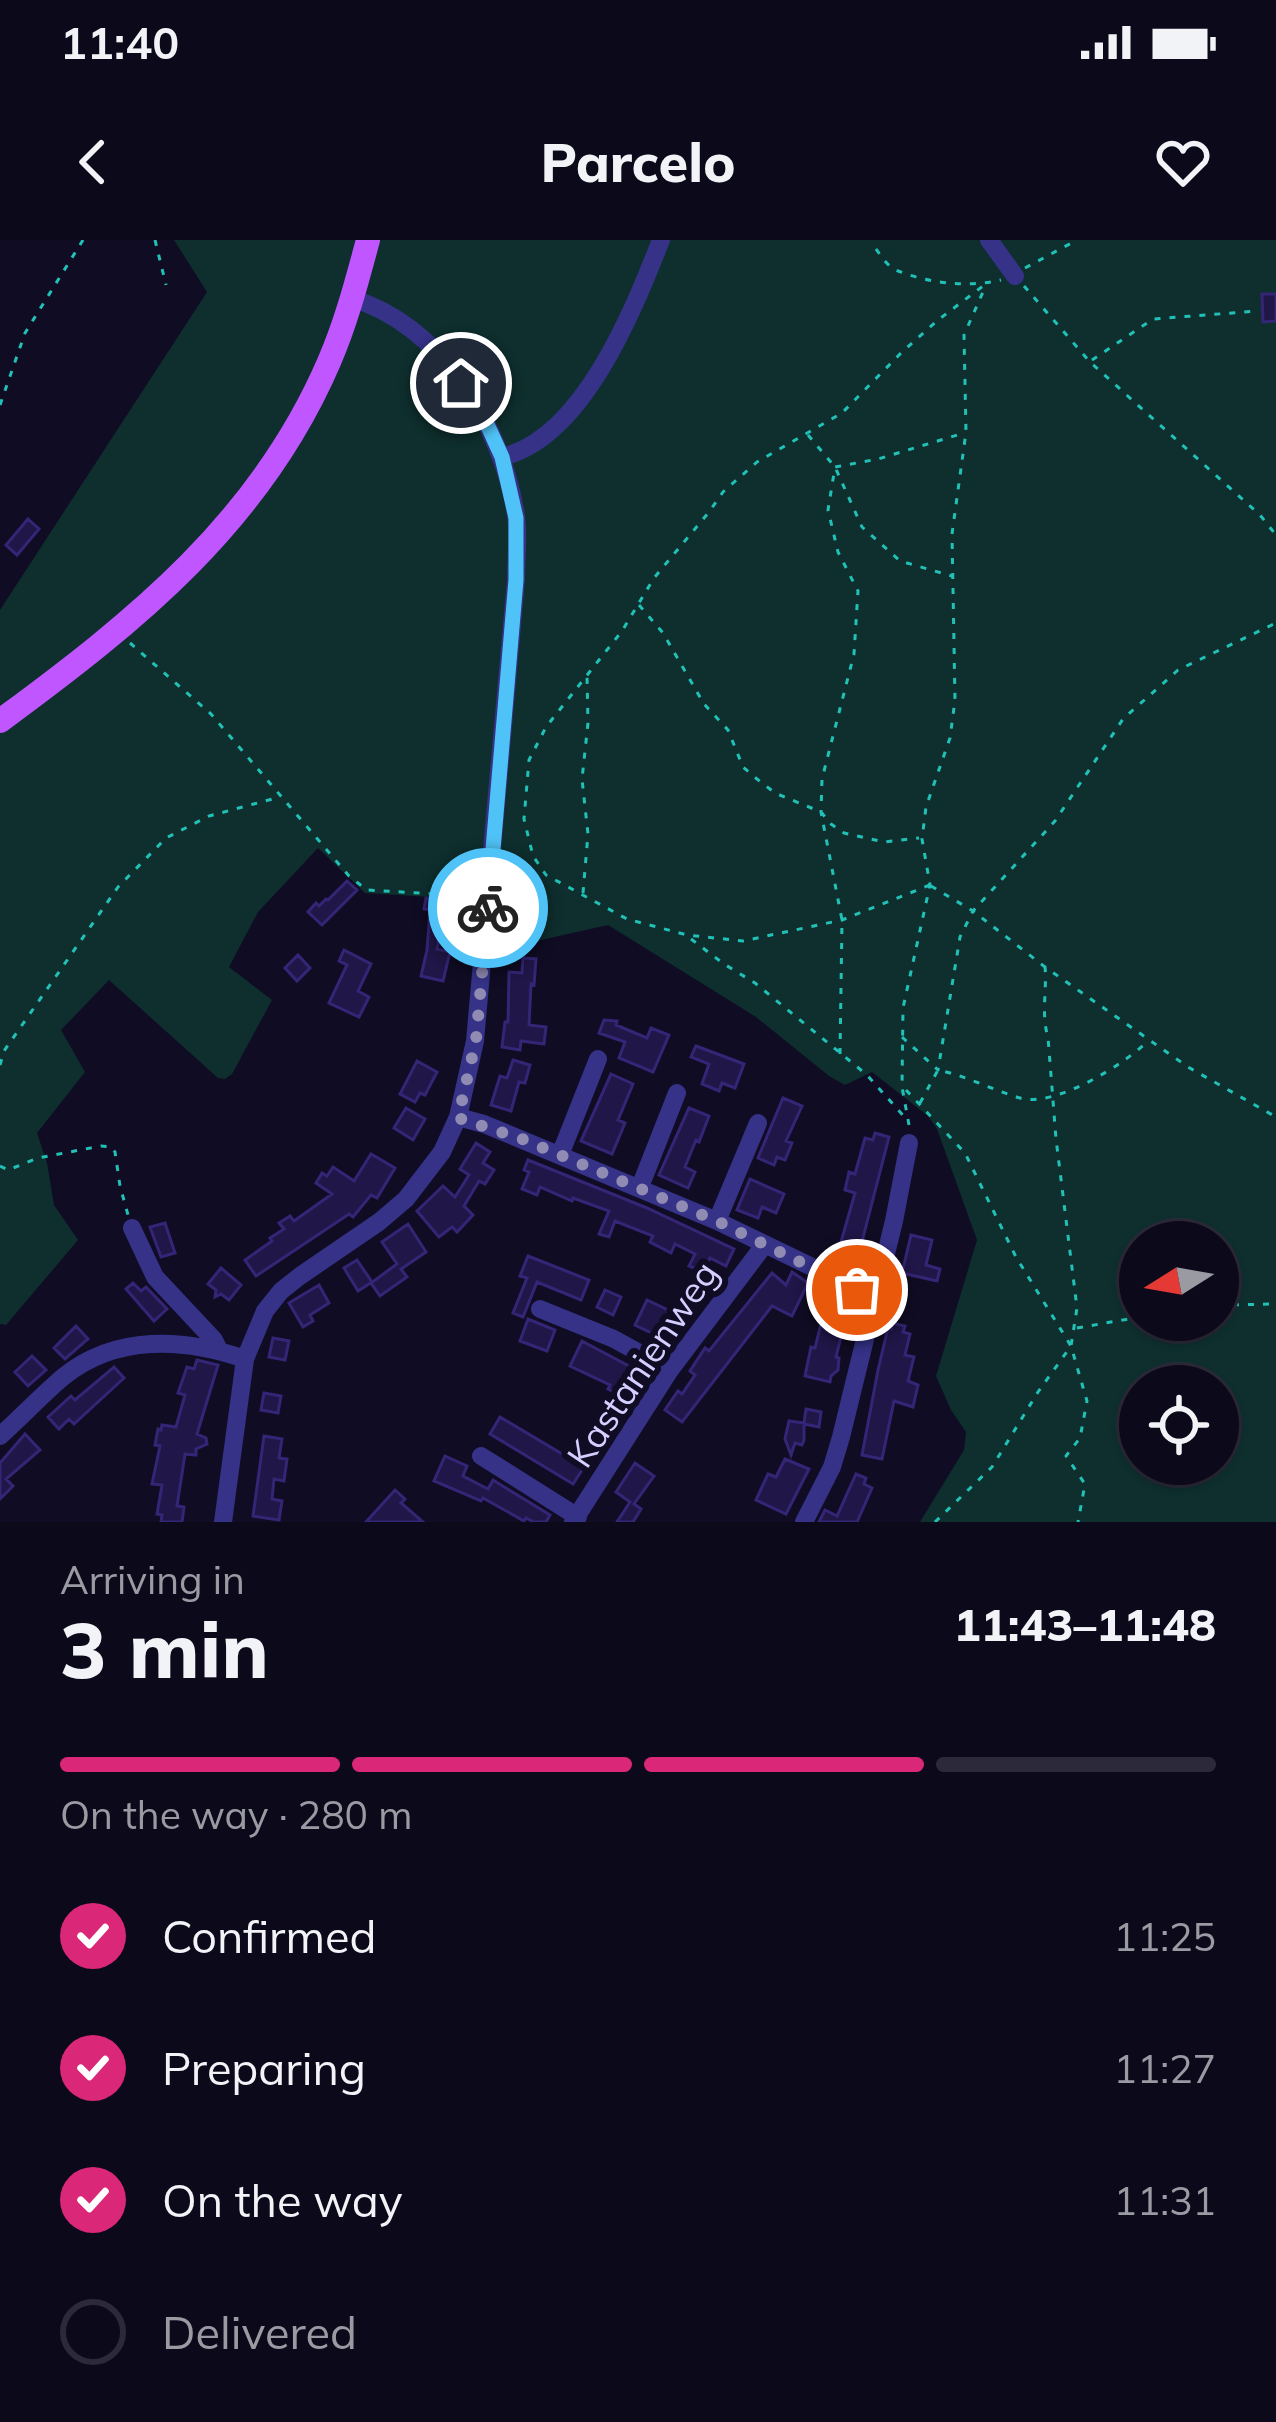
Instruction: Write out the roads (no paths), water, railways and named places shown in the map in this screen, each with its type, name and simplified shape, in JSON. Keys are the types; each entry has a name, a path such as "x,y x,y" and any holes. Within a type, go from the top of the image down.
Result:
{"main road":[{"path":"0,722 118,632 185,572 229,524 304,413 330,360 368,240"}],"street":[{"path":"502,457 543,438 567,416 612,351 661,240"},
{"path":"989,240 1013,274"},
{"path":"223,1522 245,1359 265,1311 281,1291 380,1222 442,1152 458,1118 476,1040 516,580 516,518 502,457 474,402 432,348 378,306 351,298"},
{"path":"560,1155 598,1059"},
{"path":"640,1187 677,1093"},
{"path":"458,1118 484,1124 640,1187 874,1297"},
{"path":"717,1221 758,1124"},
{"path":"804,1522 841,1437 909,1143"},
{"path":"132,1228 155,1277 218,1350"},
{"name":"Kastanienweg","path":"576,1519 670,1370 766,1244"},
{"path":"540,1309 614,1339 670,1370"},
{"path":"0,1436 65,1376 109,1352 162,1342 245,1359"},
{"path":"481,1456 576,1519"}]}
